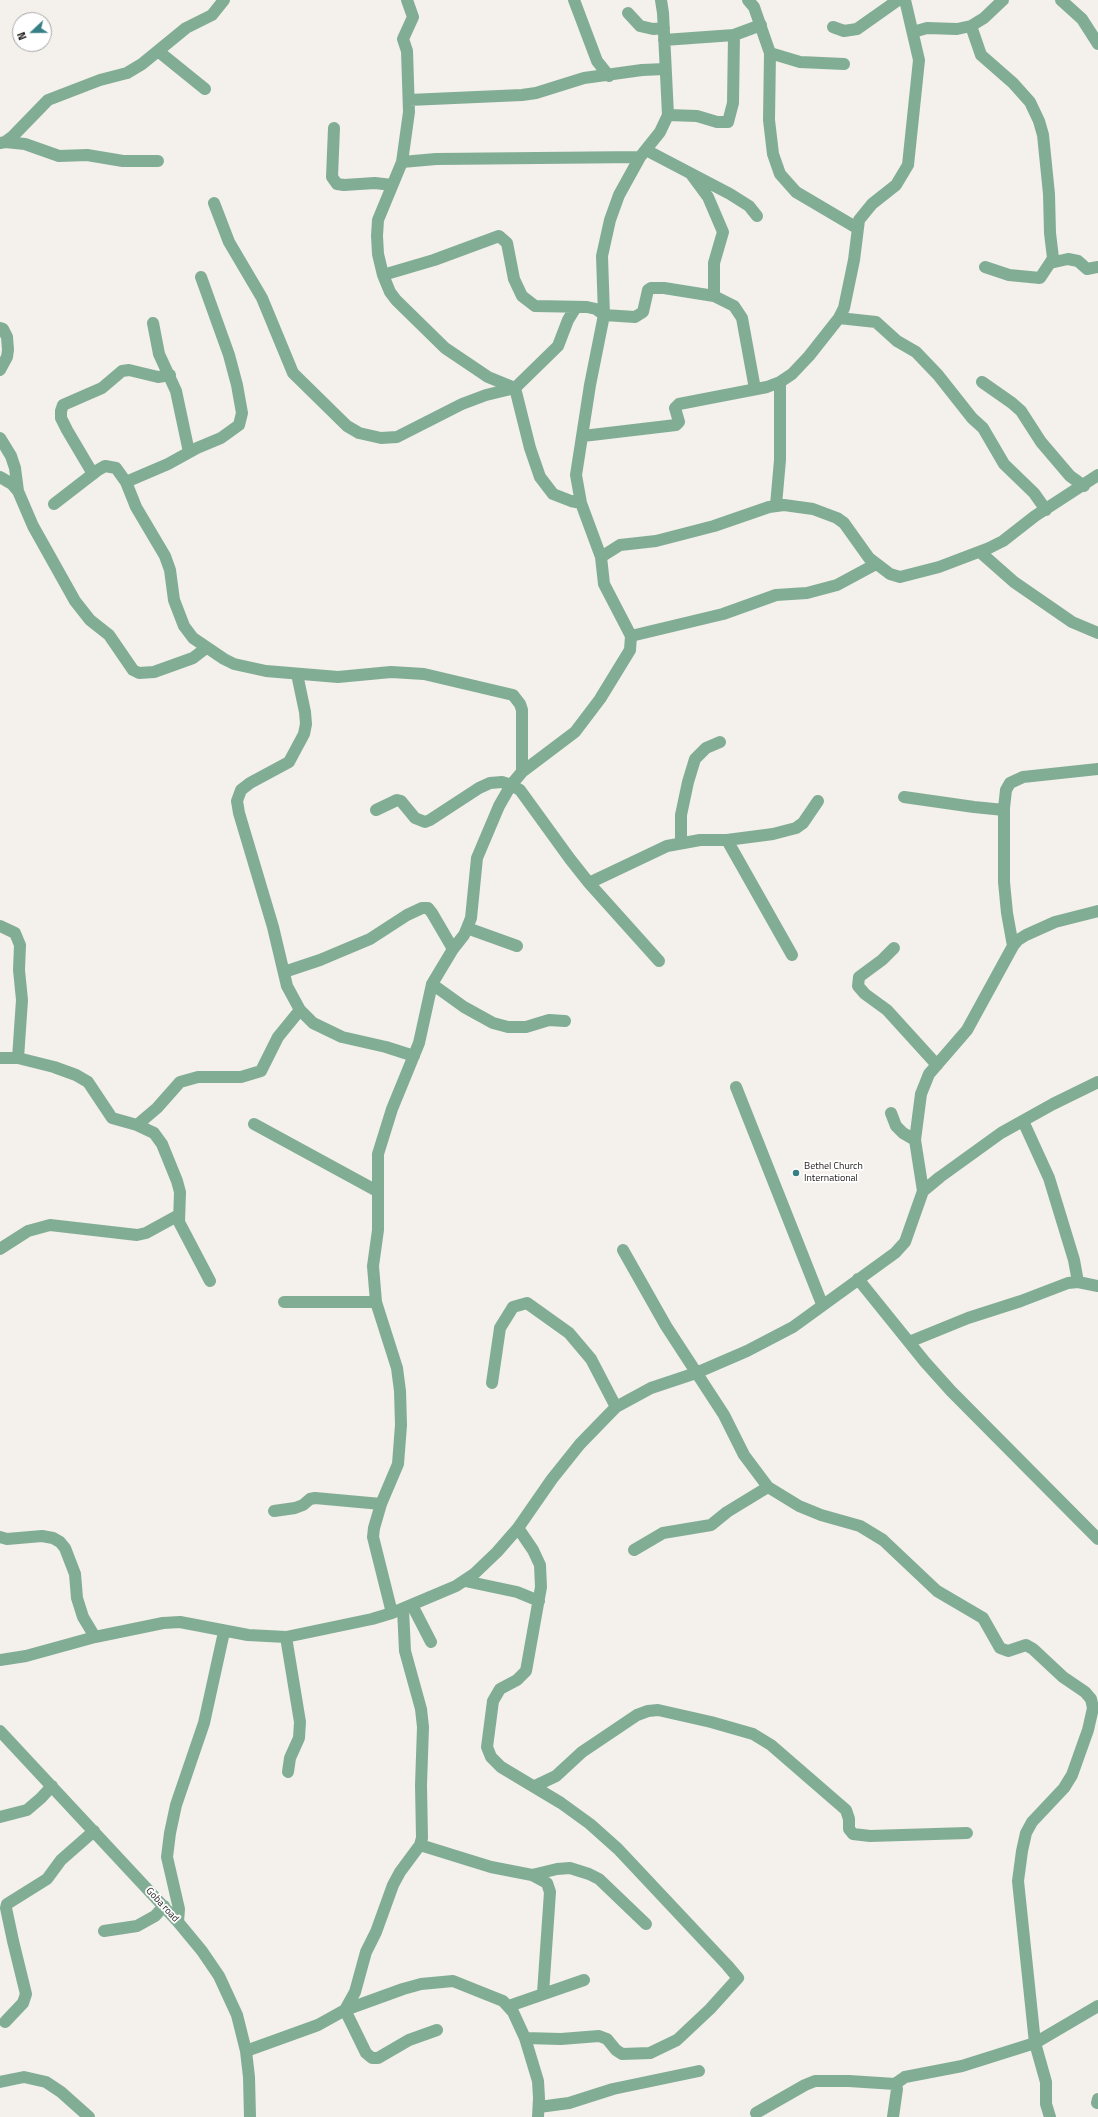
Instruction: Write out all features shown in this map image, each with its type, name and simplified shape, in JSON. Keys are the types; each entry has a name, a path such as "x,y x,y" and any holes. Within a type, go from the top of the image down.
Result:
{"street":[{"path":"3,143 48,100 100,80 127,73 158,51 186,28 212,15 224,0"},
{"path":"407,0 413,17 402,39 407,51 409,112 402,162 378,220 378,254 383,275 390,292 396,300 445,348 488,377 515,388"},
{"path":"574,0 597,61 609,76"},
{"path":"345,2010 355,1992 366,1952 376,1932 393,1885 400,1872 420,1845 422,1835 421,1785 423,1727 421,1709 406,1651 402,1609 373,1537 381,1504 398,1464 401,1425 397,1368 376,1302 373,1266 378,1230 378,1154 392,1109 419,1044 432,984 453,949 459,943 471,918 477,858 499,806 510,785 522,772 575,732 586,719 630,650 631,636 604,584 601,558 582,503 576,475 590,385 604,315 602,256 610,220 619,195 643,154 663,127 668,115 661,0"},
{"path":"748,0 754,7 770,53 769,120 773,154 780,174 796,192 857,228"},
{"path":"583,436 676,426 679,422 676,408 678,404 755,389 780,382 792,374 809,356 839,318 844,308 854,260 857,228 864,212 896,185 908,165 919,77 919,60 913,32 897,0 857,29 844,31 833,27"},
{"path":"913,32 932,27 958,29 971,26 984,18 1004,0"},
{"path":"1061,0 1082,19 1098,44"},
{"path":"628,13 640,26 653,29 664,34 734,35 761,25"},
{"path":"971,26 981,55 1013,84 1030,102 1039,121 1043,135 1053,258 1040,278 1009,275 985,267"},
{"path":"668,115 698,116 717,122 728,122 733,103 734,35"},
{"path":"158,51 205,89"},
{"path":"770,53 800,62 844,64"},
{"path":"409,100 522,94 536,92 568,82 642,70 665,69"},
{"path":"334,128 332,177 337,184 344,186 375,183 392,185"},
{"path":"3,143 25,144 59,156 87,155 123,161 158,161"},
{"path":"402,162 436,159 643,154 679,166 744,202 757,216"},
{"path":"691,174 708,197 723,232 714,263 714,296"},
{"path":"214,203 229,242 262,298 293,373 346,426 368,436 397,438 462,404 486,395 515,388 558,346 568,320 576,307"},
{"path":"383,275 434,260 499,236 506,243 514,279 525,300 535,306 596,309 604,315 639,317 643,312 648,290 653,288 714,296 734,306 742,318 755,389"},
{"path":"1050,263 1068,259 1078,261 1087,269 1098,266"},
{"path":"126,482 168,464 232,432 239,425 242,413 241,399 229,355 201,277"},
{"path":"839,318 876,322 897,341 916,352 938,375 972,418 983,428 1004,464 1034,493 1046,510"},
{"path":"152,323 159,354 170,375 176,391 190,452"},
{"path":"0,328 3,330 7,338 8,350 7,356 0,370"},
{"path":"93,474 61,418 61,411 64,405 102,388 122,371 129,370 158,377 170,375"},
{"path":"776,505 780,460 780,382"},
{"path":"982,382 1012,402 1021,411 1041,442 1070,476 1084,486"},
{"path":"515,388 530,448 540,477 553,494 571,501 582,503"},
{"path":"0,438 11,456 16,473 18,491 33,526 72,596 90,620 109,635 133,670 139,673 154,672 193,658 206,648"},
{"path":"54,504 105,466 116,468 126,482 136,506 167,563 172,579 174,600 184,626 192,638 234,664 297,674 338,677 391,672 424,674 513,695 520,704 522,710 522,772"},
{"path":"601,558 620,545 656,542 690,533 776,505 813,509 837,518 844,523 869,558 890,574 900,577 939,567 980,552 1003,541 1098,475"},
{"path":"0,477 12,484 18,491"},
{"path":"980,552 1014,582 1065,618 1098,633"},
{"path":"631,636 723,614 776,595 807,593 837,585 876,564"},
{"path":"297,674 305,712 306,724 304,734 289,762 250,783 241,790 237,801 238,813 273,928 287,986 300,1010 313,1023 342,1038 386,1047 414,1056"},
{"path":"681,843 681,815 688,782 695,759 706,748 720,742"},
{"path":"1013,946 1006,913 1004,810 1006,790 1010,783 1014,780 1098,769"},
{"path":"376,810 397,800 401,801 415,818 425,822 479,788 490,783 502,782 520,790 570,860 659,961"},
{"path":"904,797 1004,810"},
{"path":"589,883 667,846 700,840 727,840 773,834 796,828 803,823 818,801"},
{"path":"727,840 792,955"},
{"path":"284,972 370,939 407,915 422,908 428,908 432,913 453,949"},
{"path":"0,1660 26,1656 95,1637 162,1623 180,1622 224,1632 267,1637 286,1636 372,1619 402,1609 465,1581 497,1552 518,1528 571,1454 591,1431 616,1407 652,1388 696,1372 746,1351 793,1327 822,1304 895,1253 905,1242 923,1191 914,1140 921,1094 929,1074 958,1044 1013,946 1018,940 1055,922 1098,911"},
{"path":"0,926 15,933 20,945 19,970 22,1000 18,1058"},
{"path":"467,928 517,946"},
{"path":"894,948 882,960 859,977 858,986 864,994 887,1010 937,1064"},
{"path":"432,984 464,1007 493,1023 508,1027 526,1027 549,1020 565,1020"},
{"path":"137,1125 157,1108 180,1082 198,1077 241,1077 261,1071 278,1037 300,1010"},
{"path":"0,1058 18,1058 54,1067 76,1075 88,1082 112,1118 137,1125 154,1133 169,1159 180,1192 177,1216 182,1229 210,1281"},
{"path":"923,1191 980,1147 1023,1121 1098,1082"},
{"path":"736,1087 822,1304"},
{"path":"891,1113 896,1126 903,1133 914,1140"},
{"path":"1023,1121 1048,1178 1074,1260 1078,1282"},
{"path":"254,1124 377,1191"},
{"path":"0,1249 28,1231 50,1225 137,1234 146,1232 177,1216"},
{"path":"623,1250 666,1326 724,1415 744,1455 768,1487 799,1506 821,1515 860,1526 883,1540 937,1591 983,1618 1000,1648 1008,1651 1026,1645 1033,1649 1063,1677 1085,1692 1091,1699 1093,1708 1088,1730 1072,1775 1064,1788 1032,1822 1026,1833 1018,1881 1036,2043 1046,2082 1046,2104 1050,2117"},
{"path":"858,1279 925,1362 971,1413 1066,1504 1098,1539"},
{"path":"909,1342 968,1318 1021,1301 1068,1283 1078,1282 1098,1286"},
{"path":"284,1302 376,1302"},
{"path":"492,1383 500,1328 513,1307 527,1303 569,1333 591,1359 616,1407"},
{"path":"634,1550 663,1533 711,1525 727,1512 768,1487"},
{"path":"274,1511 295,1508 303,1505 310,1499 315,1498 381,1504"},
{"path":"518,1528 533,1550 540,1566 542,1587 526,1671 521,1677 505,1685 497,1694 491,1713 488,1747 494,1762 535,1786 590,1824 618,1849 728,1964 738,1978 710,2009 677,2040 650,2054 622,2054 616,2050 607,2039 599,2036 561,2039 525,2038"},
{"path":"0,1537 8,1539 42,1536 53,1538 60,1542 65,1548 75,1574 77,1598 83,1617 95,1637"},
{"path":"465,1581 518,1592 539,1601"},
{"path":"402,1609 432,1642"},
{"path":"178,1922 179,1909 167,1856 170,1833 176,1804 204,1723 224,1632"},
{"path":"286,1636 300,1722 299,1738 290,1758 288,1772"},
{"path":"535,1786 556,1776 582,1752 637,1715 648,1711 658,1710 712,1722 746,1732 771,1745 846,1810 849,1820 849,1829 853,1834 870,1836 967,1833"},
{"name":"Goba road","path":"0,1731 164,1906 202,1951 219,1976 238,2015 246,2051 249,2077 250,2117"},
{"path":"0,1817 27,1810 52,1786"},
{"path":"5,2022 23,2004 26,1994 6,1908 7,1904 42,1884 61,1860 94,1831"},
{"path":"420,1845 491,1867 532,1875 545,1880 550,1892 543,1993"},
{"path":"532,1875 557,1869 570,1868 589,1874 599,1879 646,1924"},
{"path":"104,1931 137,1926 155,1916 164,1906"},
{"path":"509,2006 584,1980"},
{"path":"246,2051 318,2025 345,2010 403,1989 439,1981 453,1981 490,1995 509,2006 525,2038 538,2080 538,2112 613,2089 699,2071"},
{"path":"345,2010 366,2053 372,2058 378,2058 409,2040 437,2030"},
{"path":"756,2113 805,2085 815,2081 895,2084 905,2077 962,2066 1036,2043 1096,2011"},
{"path":"0,2082 24,2077 46,2082 61,2092 89,2117"},
{"path":"893,2117 897,2089 895,2084"}],"place":[{"name":"Bethel Church International","path":"796,1173"}]}
